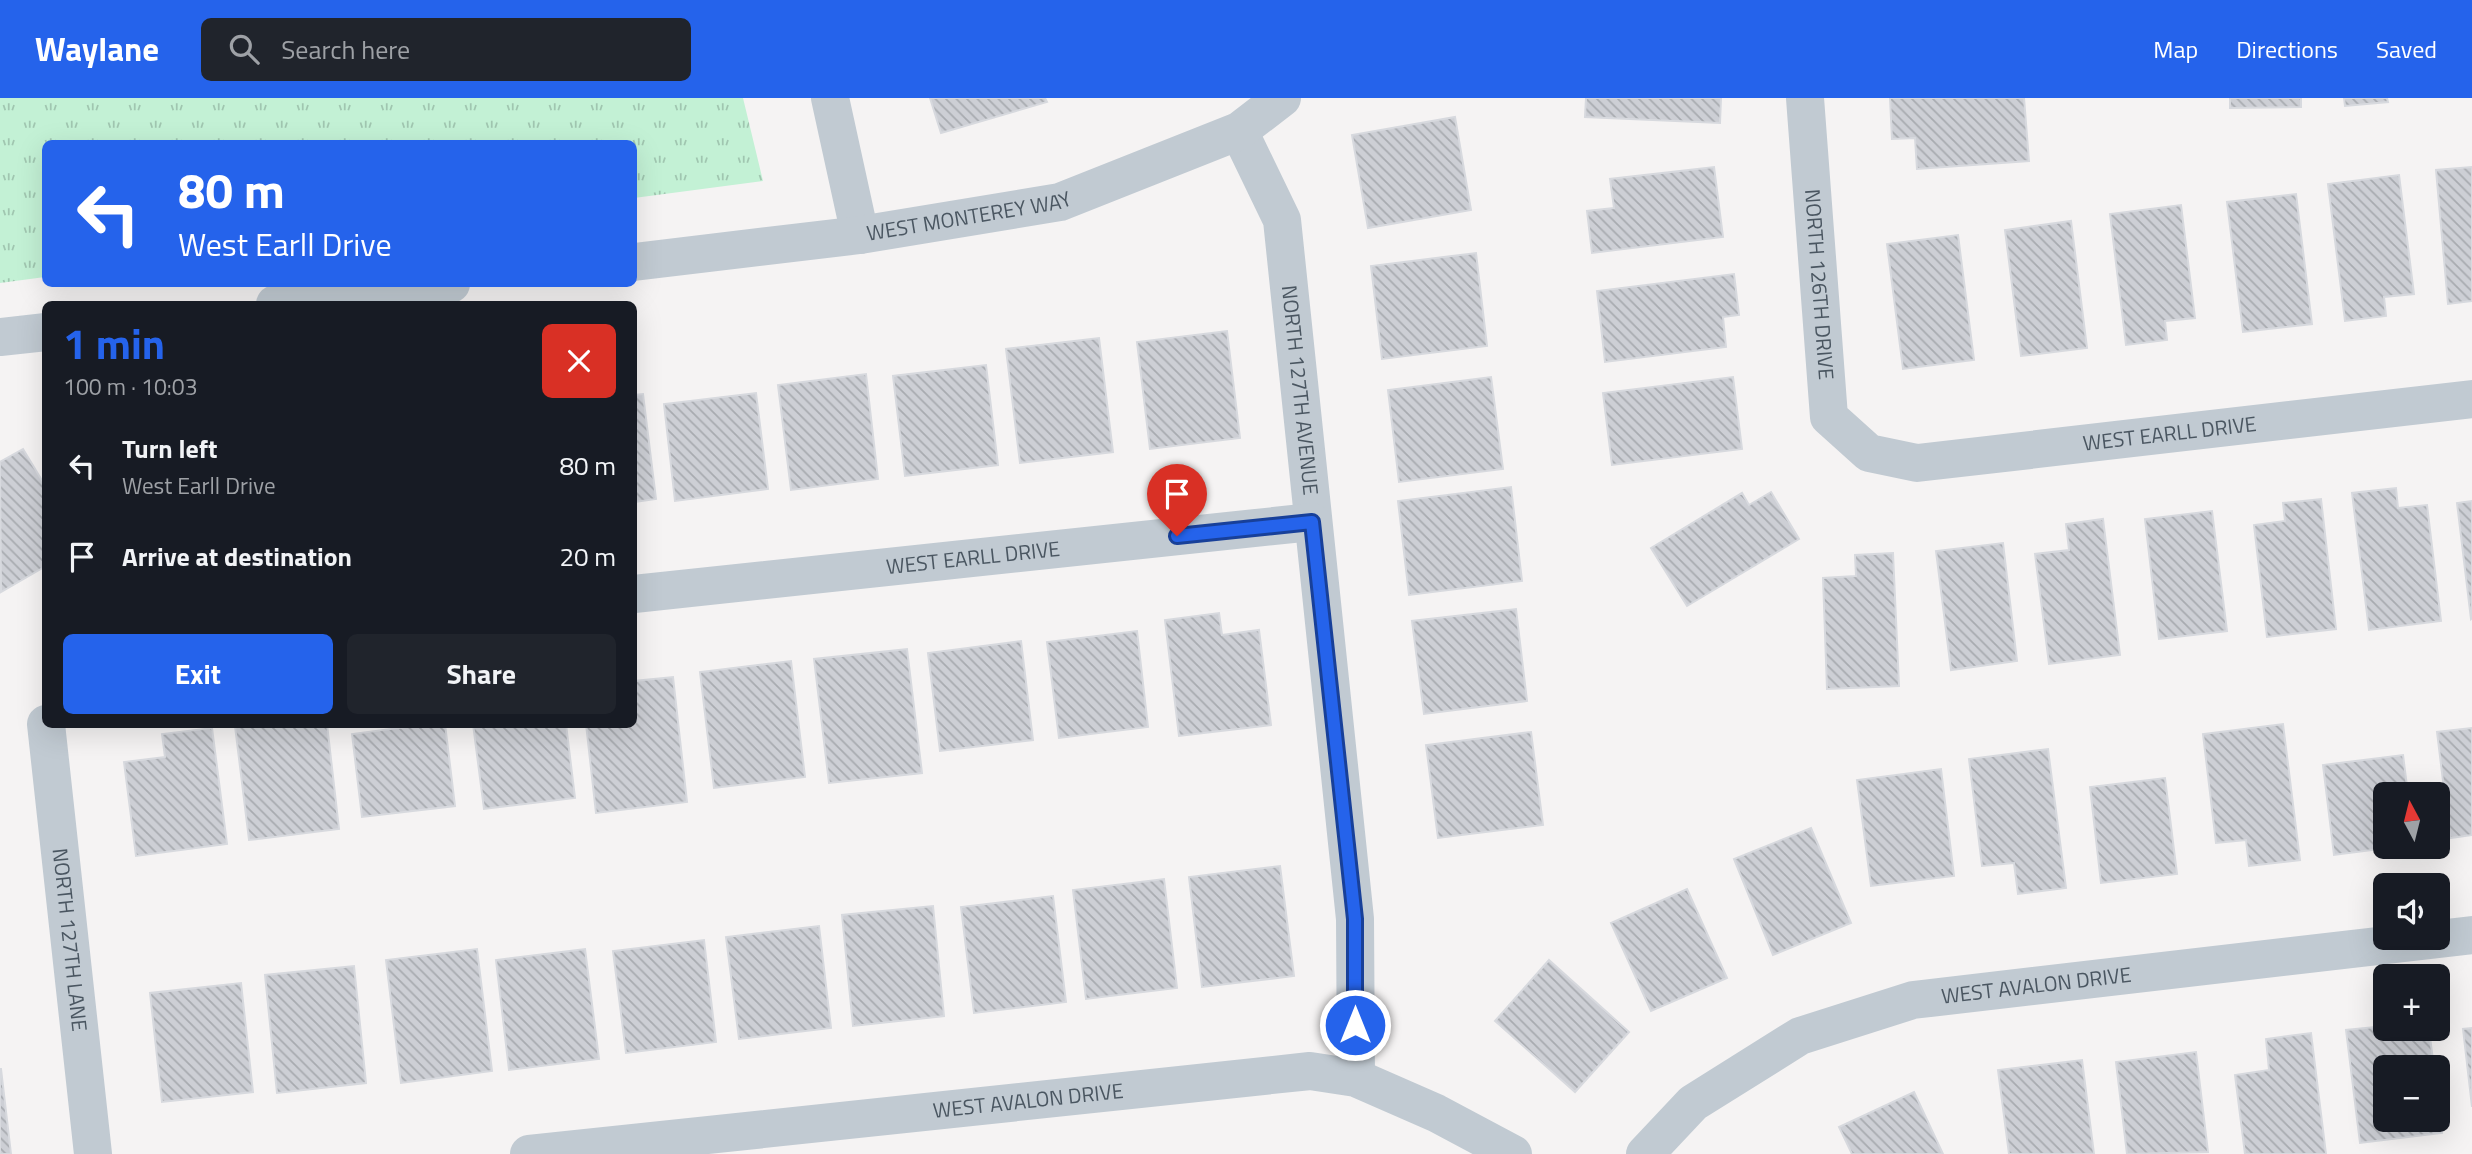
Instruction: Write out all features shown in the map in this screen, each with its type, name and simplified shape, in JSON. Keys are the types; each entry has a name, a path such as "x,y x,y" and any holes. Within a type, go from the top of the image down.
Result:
{"street":[{"path":"830,98 860,235"},
{"name":"WEST MONTEREY WAY","path":"637,262 860,235 1059,202 1239,131 1282,98"},
{"name":"NORTH 126TH DRIVE","path":"1805,98 1829,417 1868,453"},
{"name":"NORTH 127TH AVENUE","path":"1239,131 1282,220 1355,919 1356,1078"},
{"path":"301,301 425,287"},
{"path":"0,337 42,332"},
{"name":"WEST EARLL DRIVE","path":"1868,453 1917,463 2472,398"},
{"name":"WEST EARLL DRIVE","path":"637,594 1312,522"},
{"name":"NORTH 127TH LANE","path":"47,728 93,1154"},
{"name":"WEST AVALON DRIVE","path":"1645,1154 1693,1103 1800,1037 1913,1000 2472,935"},
{"name":"WEST AVALON DRIVE","path":"529,1154 1310,1071 1356,1078 1436,1113 1513,1154"}],"green space":[{"path":"0,98 743,98 763,181 637,198 637,140 42,140 42,277 0,283"}],"building":[{"path":"930,98 1045,98 1047,102 941,133"},
{"path":"1586,98 1721,98 1720,123 1585,117"},
{"path":"1890,98 2024,98 2029,161 1917,169 1915,138 1892,139"},
{"path":"2230,98 2301,98 2301,107 2230,108"},
{"path":"2344,98 2387,98 2388,102 2345,106"},
{"path":"1455,117 1471,210 1368,228 1352,135"},
{"path":"1714,167 1723,237 1592,253 1587,211 1614,208 1610,179"},
{"path":"2472,167 2472,301 2448,304 2436,170"},
{"path":"2399,175 2414,294 2384,297 2386,316 2345,321 2328,184"},
{"path":"2296,194 2312,324 2243,332 2227,202"},
{"path":"2181,205 2195,318 2165,321 2167,340 2126,345 2110,214"},
{"path":"2071,221 2087,348 2021,356 2005,230"},
{"path":"1958,235 1974,360 1903,369 1887,244"},
{"path":"1476,253 1487,346 1382,359 1371,266"},
{"path":"1734,274 1739,315 1723,317 1726,347 1605,362 1597,291"},
{"path":"1227,331 1240,438 1150,449 1137,342"},
{"path":"1099,338 1113,452 1020,463 1006,349"},
{"path":"986,365 998,465 905,476 893,376"},
{"path":"866,374 878,479 791,490 778,385"},
{"path":"1491,377 1503,469 1399,482 1388,390"},
{"path":"1733,377 1742,449 1612,465 1603,393"},
{"path":"756,393 768,489 675,501 664,404"},
{"path":"643,394 656,499 637,502 637,395"},
{"path":"23,449 42,480 42,568 1,592 0,462"},
{"path":"1511,487 1522,581 1409,595 1398,501"},
{"path":"2396,488 2398,508 2427,505 2441,621 2369,630 2352,493"},
{"path":"1771,492 1799,539 1687,606 1651,548 1742,493 1749,505"},
{"path":"2321,499 2336,629 2267,637 2254,525 2285,521 2283,503"},
{"path":"2472,501 2472,618 2471,619 2457,503"},
{"path":"2212,511 2227,631 2159,639 2145,519"},
{"path":"2103,519 2120,655 2049,664 2035,554 2069,550 2066,524"},
{"path":"2003,543 2017,661 1951,670 1936,551"},
{"path":"1893,553 1899,686 1827,689 1823,578 1856,576 1855,555"},
{"path":"1516,609 1527,701 1424,714 1412,621"},
{"path":"1219,613 1222,635 1259,630 1271,725 1179,736 1165,620"},
{"path":"1137,631 1148,727 1059,738 1047,642"},
{"path":"1021,641 1033,740 940,751 928,653"},
{"path":"907,649 922,773 829,783 814,659"},
{"path":"791,661 805,777 714,788 700,672"},
{"path":"673,677 687,802 596,813 586,728 637,728 637,681"},
{"path":"2283,724 2300,860 2249,866 2246,840 2216,843 2203,734"},
{"path":"212,728 227,844 136,856 124,762 165,757 162,734"},
{"path":"235,728 327,728 339,829 249,840"},
{"path":"398,728 445,728 455,806 362,817 352,734"},
{"path":"474,728 566,728 575,798 484,809"},
{"path":"2472,728 2472,835 2450,838 2450,782 2443,782 2437,732"},
{"path":"1531,732 1543,825 1438,838 1426,745"},
{"path":"2048,749 2066,888 2018,894 2014,863 1982,866 1969,759"},
{"path":"2403,755 2406,782 2373,782 2373,850 2334,855 2323,765"},
{"path":"1941,769 1954,876 1871,886 1857,780"},
{"path":"2165,778 2177,874 2101,883 2090,787"},
{"path":"1811,828 1851,923 1773,955 1734,859"},
{"path":"1280,866 1294,976 1202,987 1189,877"},
{"path":"1164,879 1177,988 1086,999 1073,890"},
{"path":"1687,889 1727,978 1651,1011 1611,923"},
{"path":"1053,896 1066,1002 974,1013 961,907"},
{"path":"933,906 944,1016 853,1026 842,915"},
{"path":"819,926 831,1028 739,1039 726,937"},
{"path":"704,940 716,1042 626,1053 613,951"},
{"path":"477,949 492,1071 401,1083 386,960"},
{"path":"585,949 599,1059 509,1070 496,960"},
{"path":"1549,960 1629,1032 1575,1092 1495,1021"},
{"path":"354,966 366,1083 277,1093 265,975"},
{"path":"241,983 253,1092 162,1102 150,993"},
{"path":"2373,1027 2373,1041 2431,1041 2432,1055 2373,1055 2373,1132 2442,1133 2360,1143 2346,1030"},
{"path":"2472,1028 2472,1107 2463,1029"},
{"path":"2311,1033 2326,1154 2245,1154 2235,1075 2269,1070 2266,1039"},
{"path":"2196,1052 2208,1152 2127,1154 2116,1062"},
{"path":"2082,1060 2094,1154 2009,1154 1998,1070"},
{"path":"1,1069 11,1154 0,1154"},
{"path":"1914,1092 1943,1154 1852,1154 1839,1127"}],"route":[{"path":"1177,536 1312,522 1355,919 1355,1025"}]}
